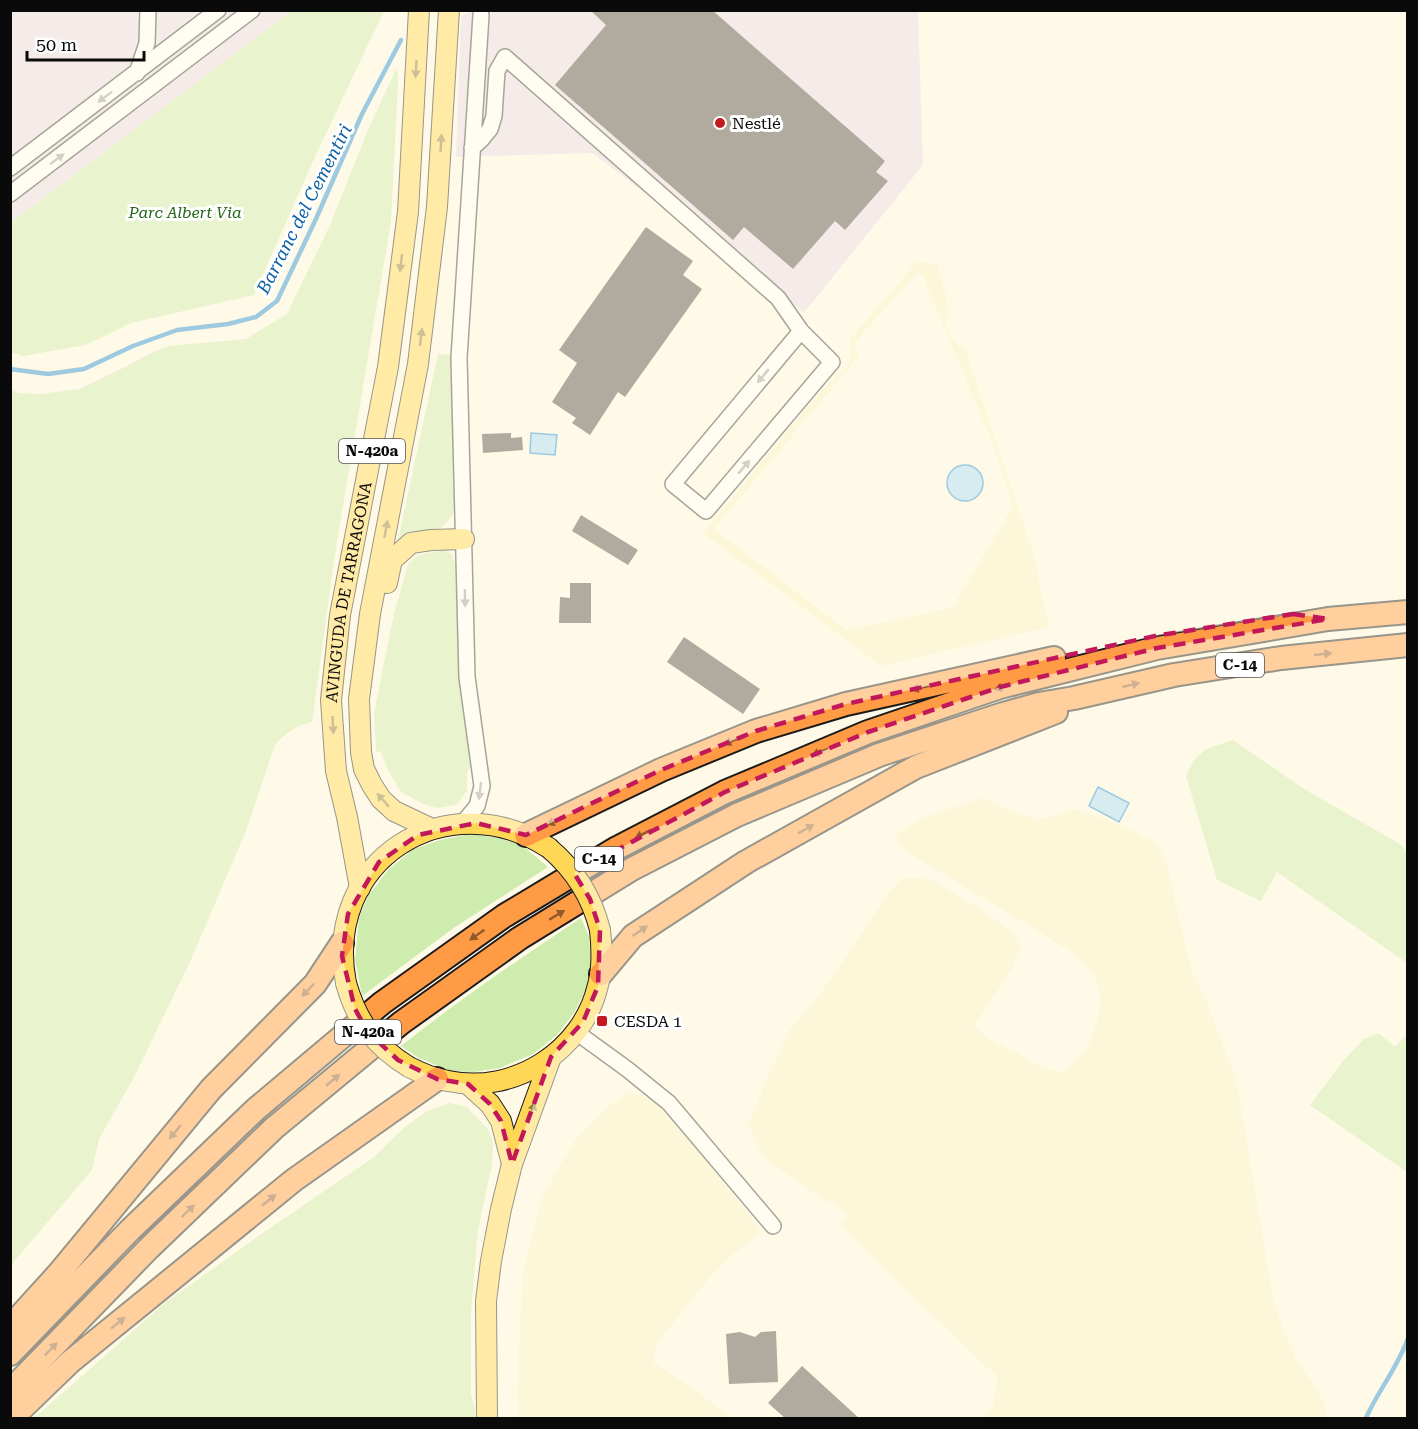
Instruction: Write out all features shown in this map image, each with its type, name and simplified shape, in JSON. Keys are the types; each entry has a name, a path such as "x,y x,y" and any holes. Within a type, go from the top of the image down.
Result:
{"highway":[{"name":"C-14","path":"10,1354 130,1230 256,1109 373,1010 504,916 617,848 725,792 758,778 868,732 1000,687 1157,648 1328,618 1407,612"},
{"path":"526,835 672,765 756,731 846,705 1155,636 1293,614 1328,618"},
{"name":"C-14","path":"10,1391 149,1248 274,1128 401,1023 520,938 632,869 736,815 879,755 1003,714 1174,675 1281,658 1407,645"},
{"path":"601,974 633,936 746,862 916,767 1056,712 1074,698"},
{"path":"10,1328 59,1273 211,1089 315,984 342,943"},
{"path":"12,1419 70,1362 294,1180 437,1079"}],"main road":[{"name":"AVINGUDA DE TARRAGONA","path":"360,888 336,771 331,700 340,615 388,367 408,212 419,10"},
{"name":"AVINGUDA DE TARRAGONA","path":"432,829 394,811 381,799 372,785 364,769 361,752 359,699 370,614 418,364 438,207 449,10"},
{"path":"359,699 392,560 411,543 464,539"},
{"name":"N-420a","path":"463,823 489,824 526,835 549,848 562,859 582,885 593,907 602,945 601,974 589,1010 576,1032 551,1057 539,1066 512,1078 468,1084 437,1079 409,1067 387,1052 369,1032 355,1009 346,983 342,943 348,914 360,888 379,862 391,852 432,829 463,823"},
{"name":"N-420a","path":"487,1419 486,1301 491,1261 513,1164 551,1057"},
{"path":"468,1084 490,1104 501,1121 513,1164"}],"street":[{"path":"137,73 147,43 148,10"},
{"path":"10,194 252,10"},
{"path":"10,168 218,11"},
{"path":"463,823 477,807 482,786 467,677 459,358 481,15"},
{"path":"472,148 490,129 494,117 497,71 505,57 778,298 801,331 832,362 706,512 674,484 801,331"},
{"path":"576,1032 669,1103 773,1226"}],"highlighted area":[{"path":"1293,614 1328,619 1157,648 1000,687 868,732 725,792 574,873 590,899 600,930 598,986 583,1022 551,1057 512,1164 501,1121 490,1104 468,1084 437,1079 398,1060 368,1032 355,1009 342,956 348,914 379,862 418,835 476,823 526,835 661,770 756,731 846,704 1155,636"}],"shaded area":[{"path":"11,11 291,11 11,223"},
{"path":"472,11 918,11 923,165 804,313 592,153 456,157 461,16"},
{"path":"917,262 938,265 950,312 945,325 952,339 966,351 1033,553 1049,627 881,666 703,533 823,389 849,364 850,339","holes":["917,273 922,275 992,441 1013,506 952,608 846,630 714,529 858,357 855,342"]},
{"path":"982,798 1038,820 1075,809 1123,826 1156,842 1166,862 1192,972 1207,1003 1236,1079 1274,1305 1295,1358 1319,1392 1326,1410 1326,1418 985,1418 992,1408 997,1388 997,1375 986,1367 840,1225 848,1215 764,1158 748,1124 790,1029 811,1006 890,891 902,879 914,877 931,880 974,905 1014,933 1021,947 1012,968 974,1026 989,1039 1040,1067 1060,1072 1068,1068 1088,1047 1099,1015 1100,996 1098,983 1091,971 1075,954 904,850 896,837 920,819"},
{"path":"629,1092 650,1098 661,1108 688,1138 762,1232 732,1255 705,1283 658,1342 654,1355 654,1363 693,1388 730,1418 518,1418 517,1390 523,1270 543,1196 573,1143 608,1107"}],"green space":[{"name":"Parc Albert Via","path":"291,11 384,11 313,161 254,295 131,323 86,345 23,356 11,352 11,223"},
{"path":"397,67 391,222 336,547 312,722 292,730 275,745 246,831 190,962 133,1079 99,1139 92,1170 11,1265 11,390 19,393 40,394 79,389 168,346 246,339 287,314 330,225 367,132"},
{"path":"438,354 452,355 457,503 452,516 441,528 412,534 398,540"},
{"path":"444,549 452,555 455,564 458,643 471,766 467,772 467,791 456,805 437,808 423,804 401,792 380,751 376,752 374,713 394,614 408,564 417,556"},
{"path":"1233,740 1304,789 1400,844 1407,852 1407,963 1277,872 1261,901 1217,880 1186,776 1193,761 1206,749"},
{"path":"470,834 498,838 522,845 548,867 455,927 362,996 355,960 359,918 368,896 388,870 412,850 440,840"},
{"path":"581,918 589,936 591,962 586,989 574,1013 557,1035 533,1054 500,1068 473,1072 450,1071 419,1058 401,1046 490,980"},
{"path":"1378,1033 1395,1047 1407,1034 1407,1172 1310,1105 1343,1061 1364,1039"},
{"path":"449,1103 467,1107 488,1129 493,1142 492,1165 478,1229 471,1314 471,1394 475,1418 34,1418 166,1302 374,1157 406,1126 427,1111"}],"water":[{"path":"531,433 557,435 555,455 530,453"},
{"path":"965,465 978,470 983,483 978,496 965,501 952,496 947,483 952,470"},
{"path":"1098,787 1129,803 1119,822 1089,806"}],"building":[{"name":"Nestlé","path":"590,10 712,10 885,161 876,172 888,181 845,230 835,221 793,269 744,227 733,240 555,85 606,25"},
{"path":"646,227 693,261 683,275 702,289 625,397 618,392 590,435 572,423 576,418 552,402 577,363 559,350"},
{"path":"511,433 511,438 522,437 523,450 483,453 482,434"},
{"path":"581,515 638,550 628,565 572,531"},
{"path":"570,583 591,583 591,623 559,623 560,597 570,598"},
{"path":"684,637 760,689 743,714 667,662"},
{"path":"776,1331 778,1382 729,1384 726,1334 740,1332 755,1337 761,1332"},
{"path":"802,1366 860,1419 786,1419 768,1403"}],"waterway":[{"name":"Barranc del Cementiri","path":"10,369 48,374 84,369 133,346 177,330 228,324 256,317 277,301 362,114 401,40"},
{"path":"1366,1418 1408,1338"}],"place":[{"name":"Nestlé","path":"720,123"},
{"name":"CESDA 1","path":"602,1021"}]}
